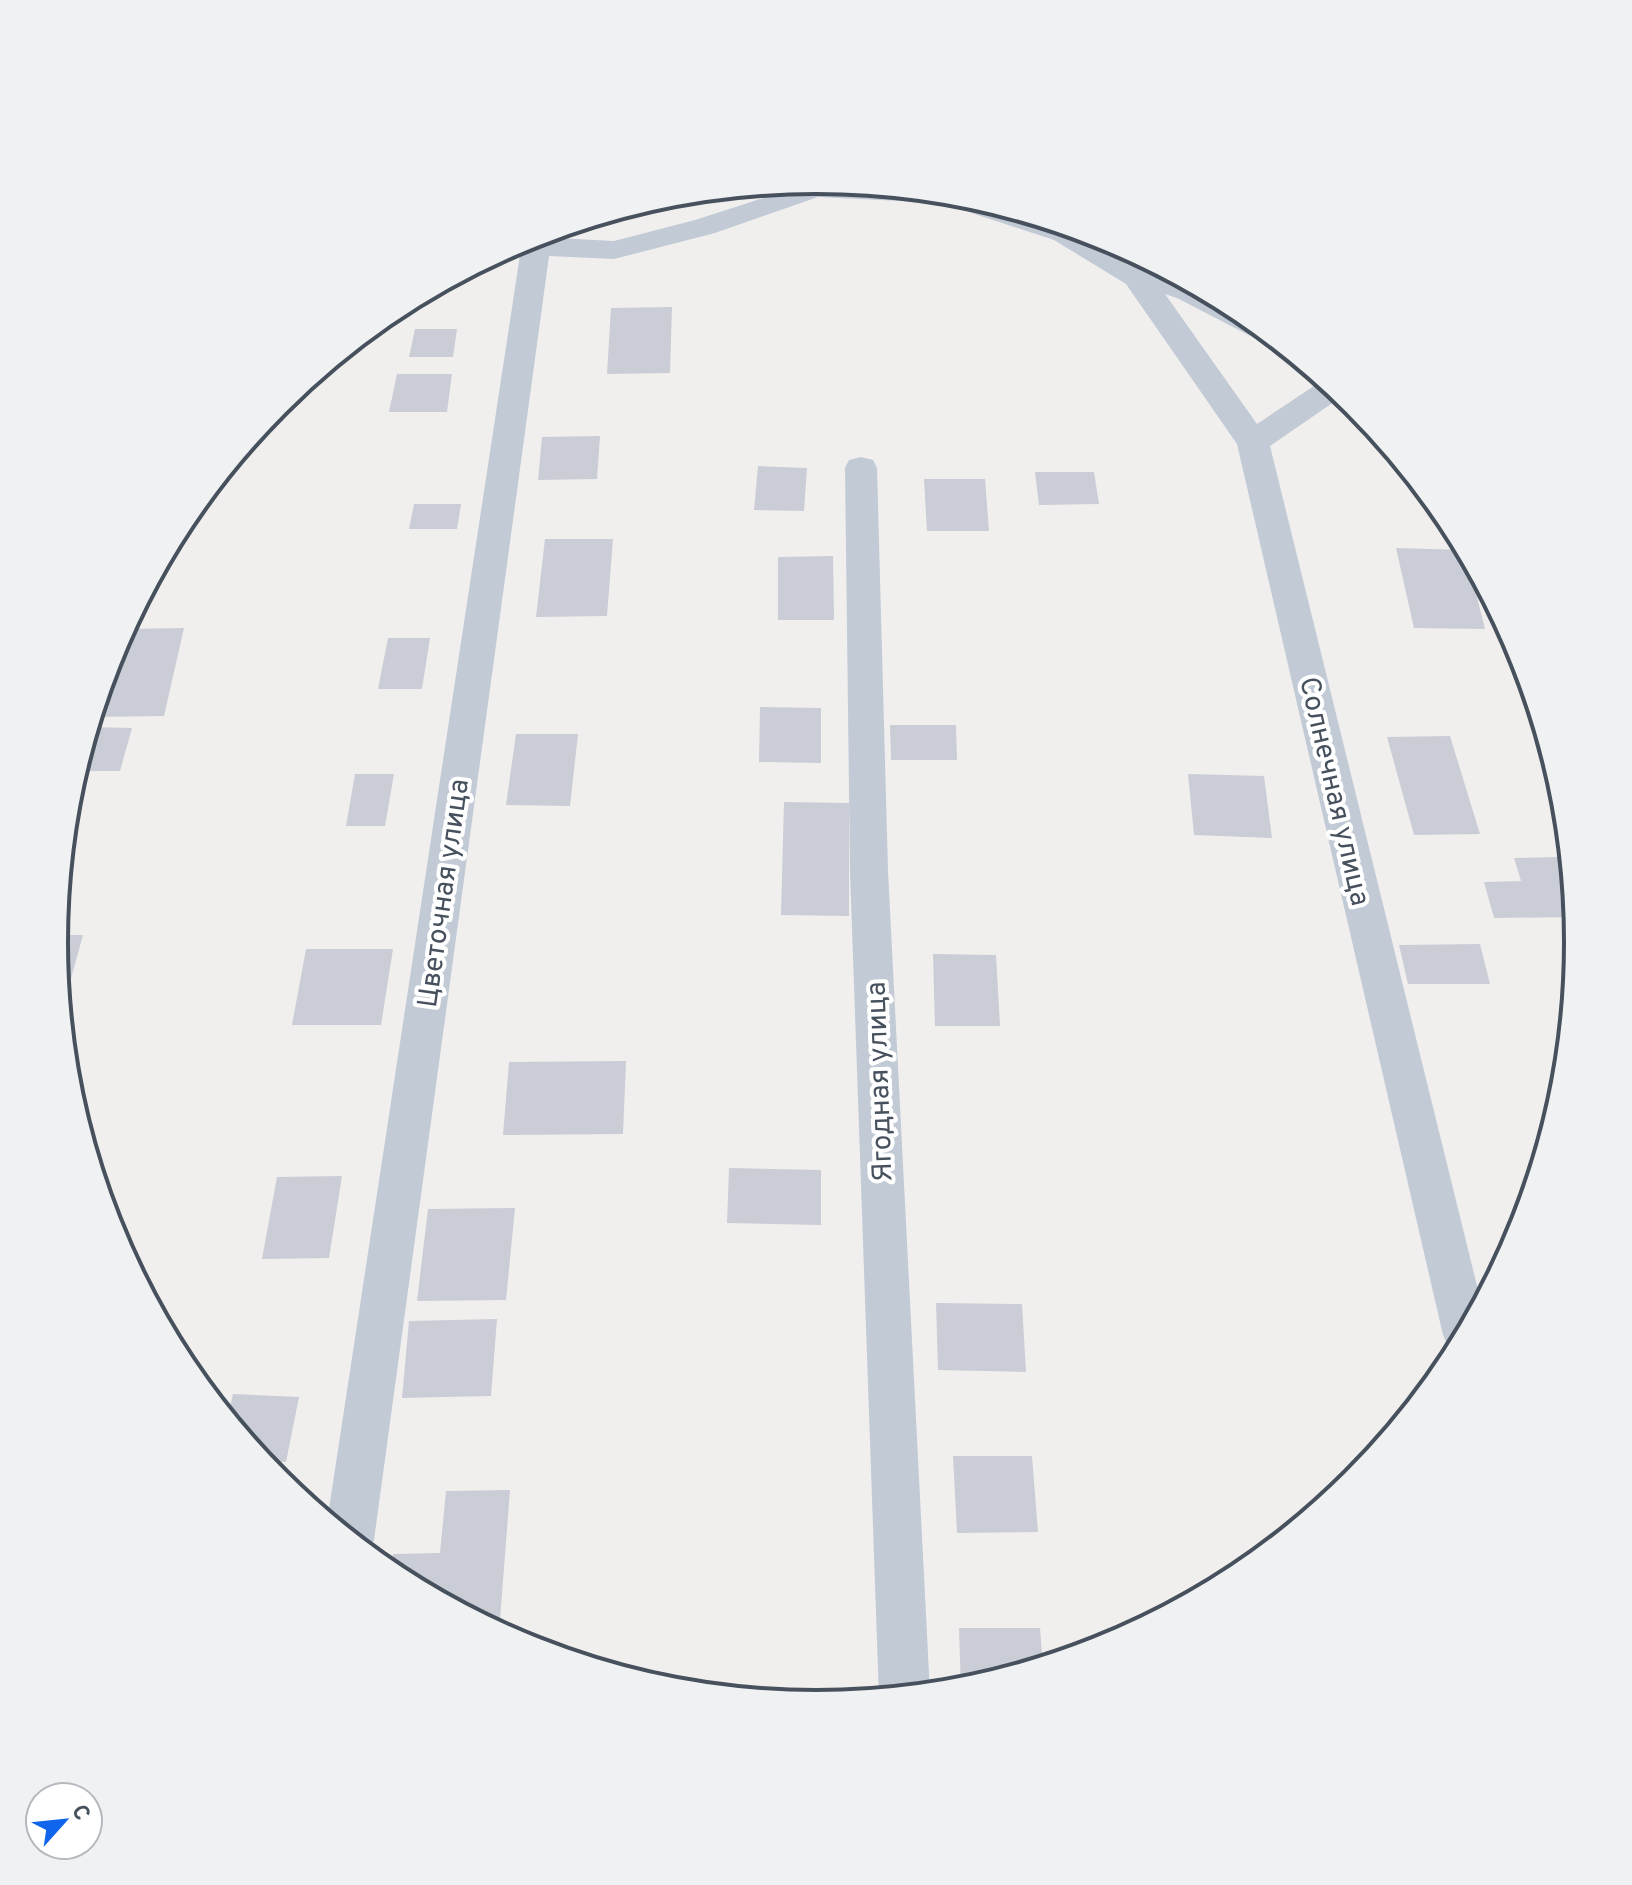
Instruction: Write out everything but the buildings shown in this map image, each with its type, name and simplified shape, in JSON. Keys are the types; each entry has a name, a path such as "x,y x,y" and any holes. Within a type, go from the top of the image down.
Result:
{"street":[{"path":"551,243 614,250 705,227 797,195"},
{"path":"1077,242 1137,277 1177,288"},
{"name":"Цветочная улица","path":"351,1528 530,251"},
{"name":"Солнечная улица","path":"1137,277 1253,442 1462,1320"},
{"path":"1253,442 1324,394"},
{"name":"Ягодная улица","path":"861,468 869,871 904,1685"}]}
